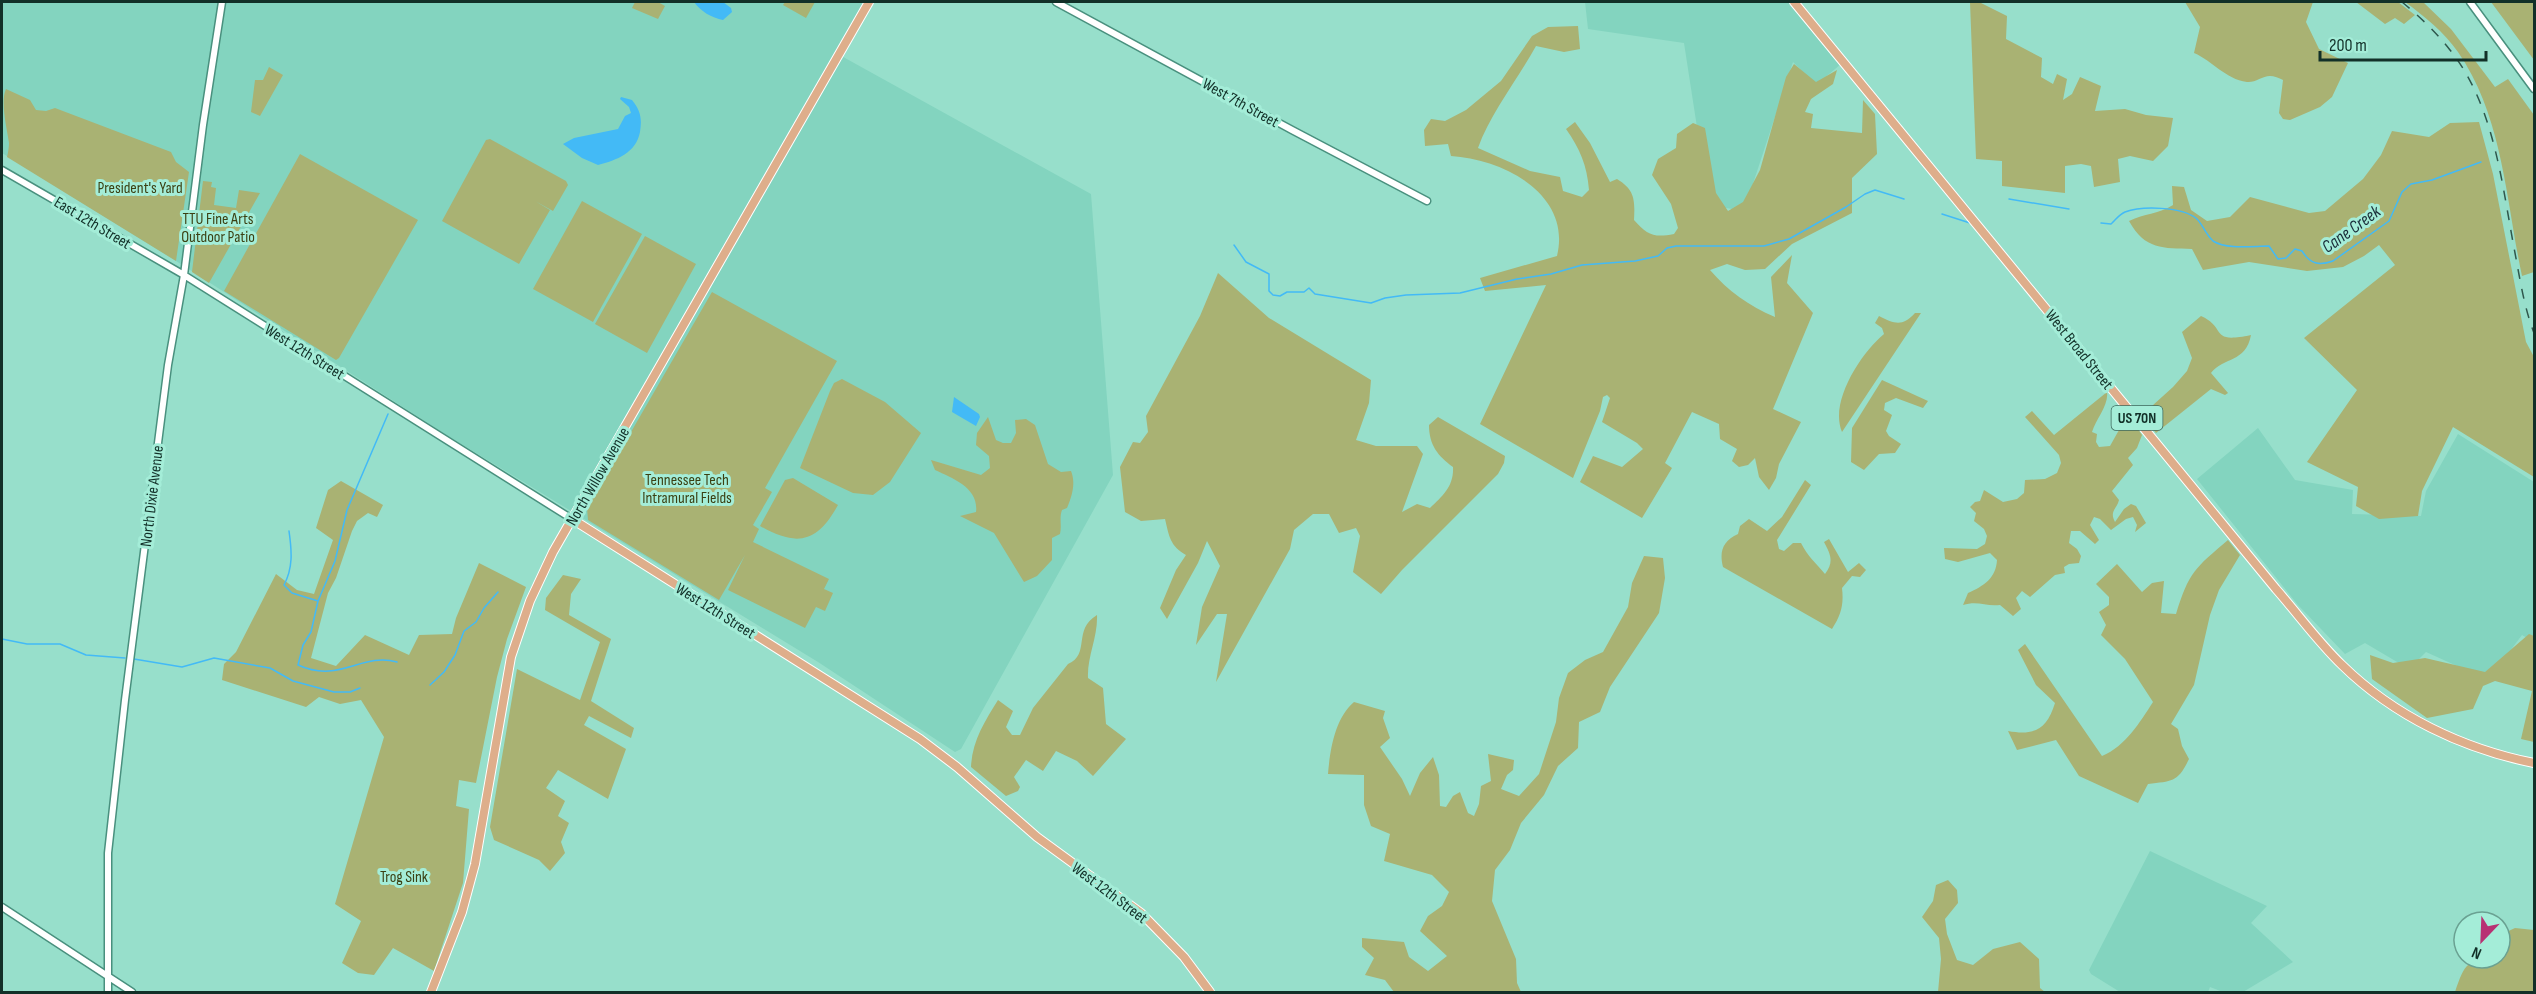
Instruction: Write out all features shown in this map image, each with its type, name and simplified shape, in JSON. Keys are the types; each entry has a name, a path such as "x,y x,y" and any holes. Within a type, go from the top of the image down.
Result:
{"main road":[{"name":"North Willow Avenue","path":"431,993 462,912 475,864 511,657 530,601 553,552 869,2"},
{"name":"West Broad Street","path":"1794,2 2276,589 2342,665 2386,701 2443,734 2510,758 2535,763"},
{"name":"West 12th Street","path":"572,519 920,739 957,767 1037,837 1141,913 1184,957 1210,993"}],"street":[{"name":"North Dixie Avenue","path":"108,993 108,853 130,653 168,365 184,275 202,131 222,2"},
{"name":"West 7th Street","path":"1056,2 1427,201"},
{"path":"2470,2 2535,89"},
{"name":"East 12th Street","path":"2,170 184,275"},
{"name":"West 12th Street","path":"184,275 572,519"},
{"path":"2,907 132,993"}],"shaded area":[{"path":"2,2 865,2 836,53 1091,194 1113,475 961,749 955,752 818,662 445,434 176,261 2,153"},
{"path":"1585,2 1788,2 1841,64 1816,85 1793,62 1744,211 1709,205 1684,43 1588,29"},
{"path":"2258,428 2295,480 2353,490 2352,514 2421,516 2426,491 2458,434 2534,482 2534,642 2522,635 2488,680 2426,652 2409,669 2365,643 2345,654 2298,605 2197,479"},
{"path":"2150,851 2267,906 2251,923 2293,962 2243,992 2223,992 2210,987 2208,992 2120,992 2091,974 2089,970"}],"green space":[{"path":"635,2 658,2 665,6 658,19 632,8"},
{"path":"785,2 815,2 806,18 783,5"},
{"path":"1970,2 1979,2 2007,16 2006,39 2042,58 2041,77 2053,84 2057,74 2067,79 2063,100 2072,94 2080,77 2101,86 2095,111 2125,109 2146,115 2173,118 2168,146 2153,161 2130,156 2118,159 2120,182 2094,187 2091,166 2081,164 2065,166 2065,193 2002,186 2002,161 1976,159"},
{"path":"2185,2 2313,2 2306,22 2319,49 2348,63 2332,97 2320,107 2290,120 2283,119 2279,113 2283,80 2270,76 2250,82 2239,80 2194,53 2200,27"},
{"path":"2356,2 2398,2 2415,15 2404,24 2395,18 2385,24"},
{"path":"2405,2 2423,2 2451,29 2495,87 2508,79 2534,115 2534,272 2522,276 2501,160 2485,104 2473,77 2458,52 2446,38"},
{"path":"2491,2 2534,2 2534,60"},
{"path":"1578,26 1580,49 1564,52 1536,46 1497,109 1478,148 1530,171 1560,177 1563,191 1582,197 1589,190 1587,173 1579,150 1566,129 1575,122 1590,143 1610,182 1617,179 1631,192 1634,201 1634,220 1651,234 1661,236 1674,234 1678,228 1671,204 1652,175 1658,159 1676,148 1677,134 1693,123 1705,128 1716,193 1728,211 1743,202 1760,170 1786,77 1794,64 1816,82 1837,70 1833,84 1811,99 1805,112 1813,114 1811,128 1862,133 1863,100 1875,114 1877,154 1852,178 1852,213 1792,244 1765,269 1745,270 1727,264 1710,270 1740,297 1775,317 1771,277 1792,255 1787,283 1813,313 1773,409 1801,422 1779,464 1776,478 1769,490 1759,477 1755,458 1748,465 1739,467 1732,461 1737,449 1720,439 1719,424 1692,412 1665,463 1672,468 1642,518 1580,482 1593,456 1622,467 1643,449 1602,422 1610,398 1607,395 1603,397 1600,411 1573,478 1480,424 1546,285 1485,291 1480,278 1557,256 1559,234 1554,215 1544,198 1529,184 1492,164 1451,156 1448,144 1425,146 1424,130 1431,119 1445,121 1466,110 1501,81 1532,36 1548,27"},
{"path":"269,67 283,75 260,116 251,112 255,80 263,80"},
{"name":"President's Yard","path":"6,89 30,100 36,110 46,111 55,108 171,152 176,162 189,172 176,261 7,157 9,143 4,115"},
{"path":"2479,122 2493,174 2526,342 2534,357 2534,477 2453,427 2422,491 2418,516 2379,519 2356,506 2358,487 2307,462 2357,390 2304,338 2395,265 2379,245 2343,267 2307,271 2249,262 2203,270 2192,249 2156,246 2142,237 2129,221 2162,211 2173,205 2172,186 2184,187 2191,210 2207,221 2230,217 2250,197 2309,213 2325,211 2363,179 2381,155 2392,131 2429,137 2450,123"},
{"path":"490,139 566,181 568,185 553,211 535,201 550,210 519,264 442,221 486,140"},
{"path":"300,154 418,220 336,360 224,291"},
{"name":"TTU Fine Arts Outdoor Patio","path":"203,181 212,182 211,187 216,188 214,205 236,208 239,190 260,193 209,283 192,272"},
{"path":"582,201 642,234 593,322 533,289"},
{"path":"645,236 696,264 647,353 595,324"},
{"path":"1218,273 1269,318 1371,380 1369,403 1356,440 1376,446 1417,446 1423,454 1402,512 1417,504 1430,508 1443,495 1452,480 1453,467 1439,454 1431,438 1429,425 1438,417 1505,456 1498,474 1381,594 1353,572 1360,536 1356,528 1339,533 1329,514 1313,514 1294,530 1290,549 1216,682 1227,614 1217,614 1196,645 1202,607 1220,566 1207,541 1198,563 1167,619 1160,608 1176,570 1186,555 1173,544 1165,519 1141,521 1125,512 1120,467 1133,442 1140,443 1148,432 1146,416 1200,316"},
{"name":"Tennessee Tech Intramural Fields","path":"712,292 837,361 765,488 772,492 753,525 759,529 753,542 829,579 824,589 833,593 825,611 816,607 805,628 728,590 745,555 719,600 588,520 587,508"},
{"path":"1915,313 1921,313 1842,432 1839,420 1840,407 1850,379 1866,353 1884,334 1882,328 1875,323 1879,316 1898,323"},
{"path":"2201,316 2214,325 2223,336 2229,338 2251,335 2248,344 2239,355 2211,373 2228,393 2225,395 2211,389 2156,433 2142,415 2187,371 2192,358 2182,332"},
{"path":"842,379 885,402 921,433 890,482 873,495 853,493 800,468 830,391 834,383"},
{"path":"1882,380 1928,401 1923,408 1896,398 1885,403 1884,410 1892,415 1886,431 1889,436 1901,444 1895,453 1879,454 1864,470 1851,462 1852,428"},
{"path":"2107,392 2104,407 2092,432 2097,434 2096,442 2099,447 2110,446 2119,430 2132,420 2142,435 2137,448 2128,458 2133,465 2112,491 2119,500 2113,518 2115,522 2124,509 2131,504 2136,506 2146,523 2135,532 2137,525 2133,517 2126,519 2111,530 2100,519 2094,517 2090,525 2099,540 2095,544 2080,531 2071,531 2069,543 2077,549 2081,556 2079,563 2064,567 2065,573 2055,575 2030,597 2022,591 2016,598 2021,609 2013,616 2000,605 1973,603 1963,605 1968,593 1992,577 1997,560 1990,553 1958,562 1945,559 1944,548 1977,549 1985,544 1987,536 1984,529 1974,521 1976,513 1970,507 1980,501 1984,490 2003,502 2017,499 2024,493 2025,480 2045,479 2057,473 2061,463 2059,455 2025,417 2032,411 2054,435"},
{"path":"988,417 996,440 1003,443 1011,443 1016,433 1015,420 1026,419 1035,425 1048,464 1061,472 1071,471 1073,485 1067,508 1061,513 1060,534 1052,538 1052,560 1037,576 1024,582 994,533 960,516 976,512 974,497 964,485 935,470 931,460 981,475 990,468 989,456 976,445 977,433"},
{"path":"793,478 838,505 822,527 805,538 785,537 760,526 785,480"},
{"path":"1805,480 1811,485 1777,540 1779,549 1784,551 1793,543 1801,543 1825,574 1830,566 1831,558 1824,542 1829,539 1848,572 1859,563 1866,570 1860,577 1852,576 1842,588 1841,610 1832,629 1723,567 1723,547 1738,534 1740,526 1749,519 1767,531 1782,517"},
{"name":"Trog Sink","path":"341,481 383,505 377,517 368,513 357,521 352,531 336,578 328,593 311,658 336,666 365,635 409,655 419,635 452,634 456,618 479,563 526,587 507,639 497,677 476,783 459,780 456,806 469,809 463,883 434,971 393,948 374,975 358,973 342,963 361,921 335,904 384,737 361,700 340,704 319,697 306,707 222,680 224,664 236,652 276,574 297,590 314,594 333,540 316,528 328,490"},
{"path":"2228,540 2240,555 2219,590 2210,615 2194,685 2171,724 2178,729 2182,746 2189,759 2178,776 2169,781 2148,784 2138,803 2079,776 2056,740 2017,750 2008,731 2026,732 2039,729 2048,719 2055,703 2036,685 2018,650 2025,644 2102,756 2111,752 2132,733 2153,702 2125,659 2101,635 2106,625 2099,612 2109,605 2109,597 2096,584 2117,564 2142,592 2152,583 2164,581 2161,613 2176,614 2189,580 2200,565"},
{"path":"1644,556 1663,558 1665,578 1659,613 1610,687 1600,712 1579,722 1578,748 1558,766 1544,795 1521,823 1510,850 1495,870 1492,901 1516,959 1517,983 1521,992 1394,992 1385,980 1365,975 1374,958 1362,947 1362,938 1404,942 1409,957 1428,971 1447,956 1420,931 1428,916 1442,906 1449,892 1432,875 1384,861 1390,834 1371,826 1364,805 1364,775 1328,774 1332,745 1342,717 1354,702 1385,711 1383,718 1390,738 1380,747 1402,779 1410,796 1420,773 1433,757 1439,775 1440,806 1446,807 1453,796 1460,792 1468,813 1474,816 1479,804 1481,786 1491,781 1488,754 1514,760 1513,770 1507,775 1501,789 1519,796 1539,774 1556,722 1559,698 1568,673 1585,660 1603,652 1628,607 1632,583"},
{"path":"563,575 581,579 571,594 569,615 611,639 591,701 634,728 631,738 589,716 584,725 626,749 608,799 558,770 546,788 565,801 558,816 569,823 561,842 565,853 550,871 539,860 494,840 490,827 517,669 580,700 600,642 545,610 546,598"},
{"path":"1097,615 1088,678 1103,688 1106,724 1126,739 1093,776 1077,761 1056,751 1043,771 1026,760 1014,777 1020,787 1018,791 1006,796 971,767 974,749 984,724 998,700 1013,711 1006,727 1012,735 1020,735 1033,708 1068,664 1079,654 1085,628"},
{"path":"2529,634 2534,636 2534,742 2521,739 2532,691 2495,681 2483,686 2473,709 2427,718 2372,679 2370,655 2393,663 2425,658 2485,672"},
{"path":"1948,880 1957,890 1958,903 1945,919 1947,934 1957,960 1973,965 1993,949 2020,942 2039,959 2040,988 2045,992 1938,992 1941,959 1939,938 1922,917 1933,901 1936,885"},
{"path":"2512,929 2534,930 2534,992 2455,992 2464,970 2512,970"}],"water":[{"path":"694,2 723,2 731,8 732,12 723,20 719,19 703,11"},
{"path":"621,97 632,100 640,115 638,139 630,150 619,158 598,165 582,158 563,144 574,138 618,129 625,116 631,113 629,107 620,99"},
{"path":"954,397 979,414 976,426 952,412"}],"waterway":[{"name":"Cane Creek","path":"2101,223 2111,224 2123,213 2132,210 2172,209 2197,219 2211,239 2219,244 2240,247 2269,246 2278,259 2286,258 2295,249 2302,251 2308,259 2315,263 2323,263 2333,261 2389,221 2402,192 2411,184 2432,180 2481,162"},
{"path":"1234,245 1246,262 1269,274 1269,291 1273,295 1304,292 1309,288 1315,294 1371,303 1406,295 1460,293 1517,279 1551,274 1582,265 1635,261 1658,256 1667,248 1676,246 1764,246 1789,239 1875,190 1904,199"},
{"path":"2009,199 2069,209"},
{"path":"1942,214 1970,223"},
{"path":"318,601 335,561 347,510 388,414"},
{"path":"289,531 291,560 284,585 292,593 318,601 311,632 303,645 298,665 326,671 372,661 397,662"},
{"path":"430,685 444,672 455,655 464,631 476,622 484,608 498,592"},
{"path":"2,639 27,644 60,644 86,655 125,658"},
{"path":"134,659 182,667 214,658 270,668 293,681 334,692 350,692 360,688"}],"railway":[{"path":"2402,2 2450,50 2465,72 2487,121 2501,174 2523,293 2534,333"}]}
